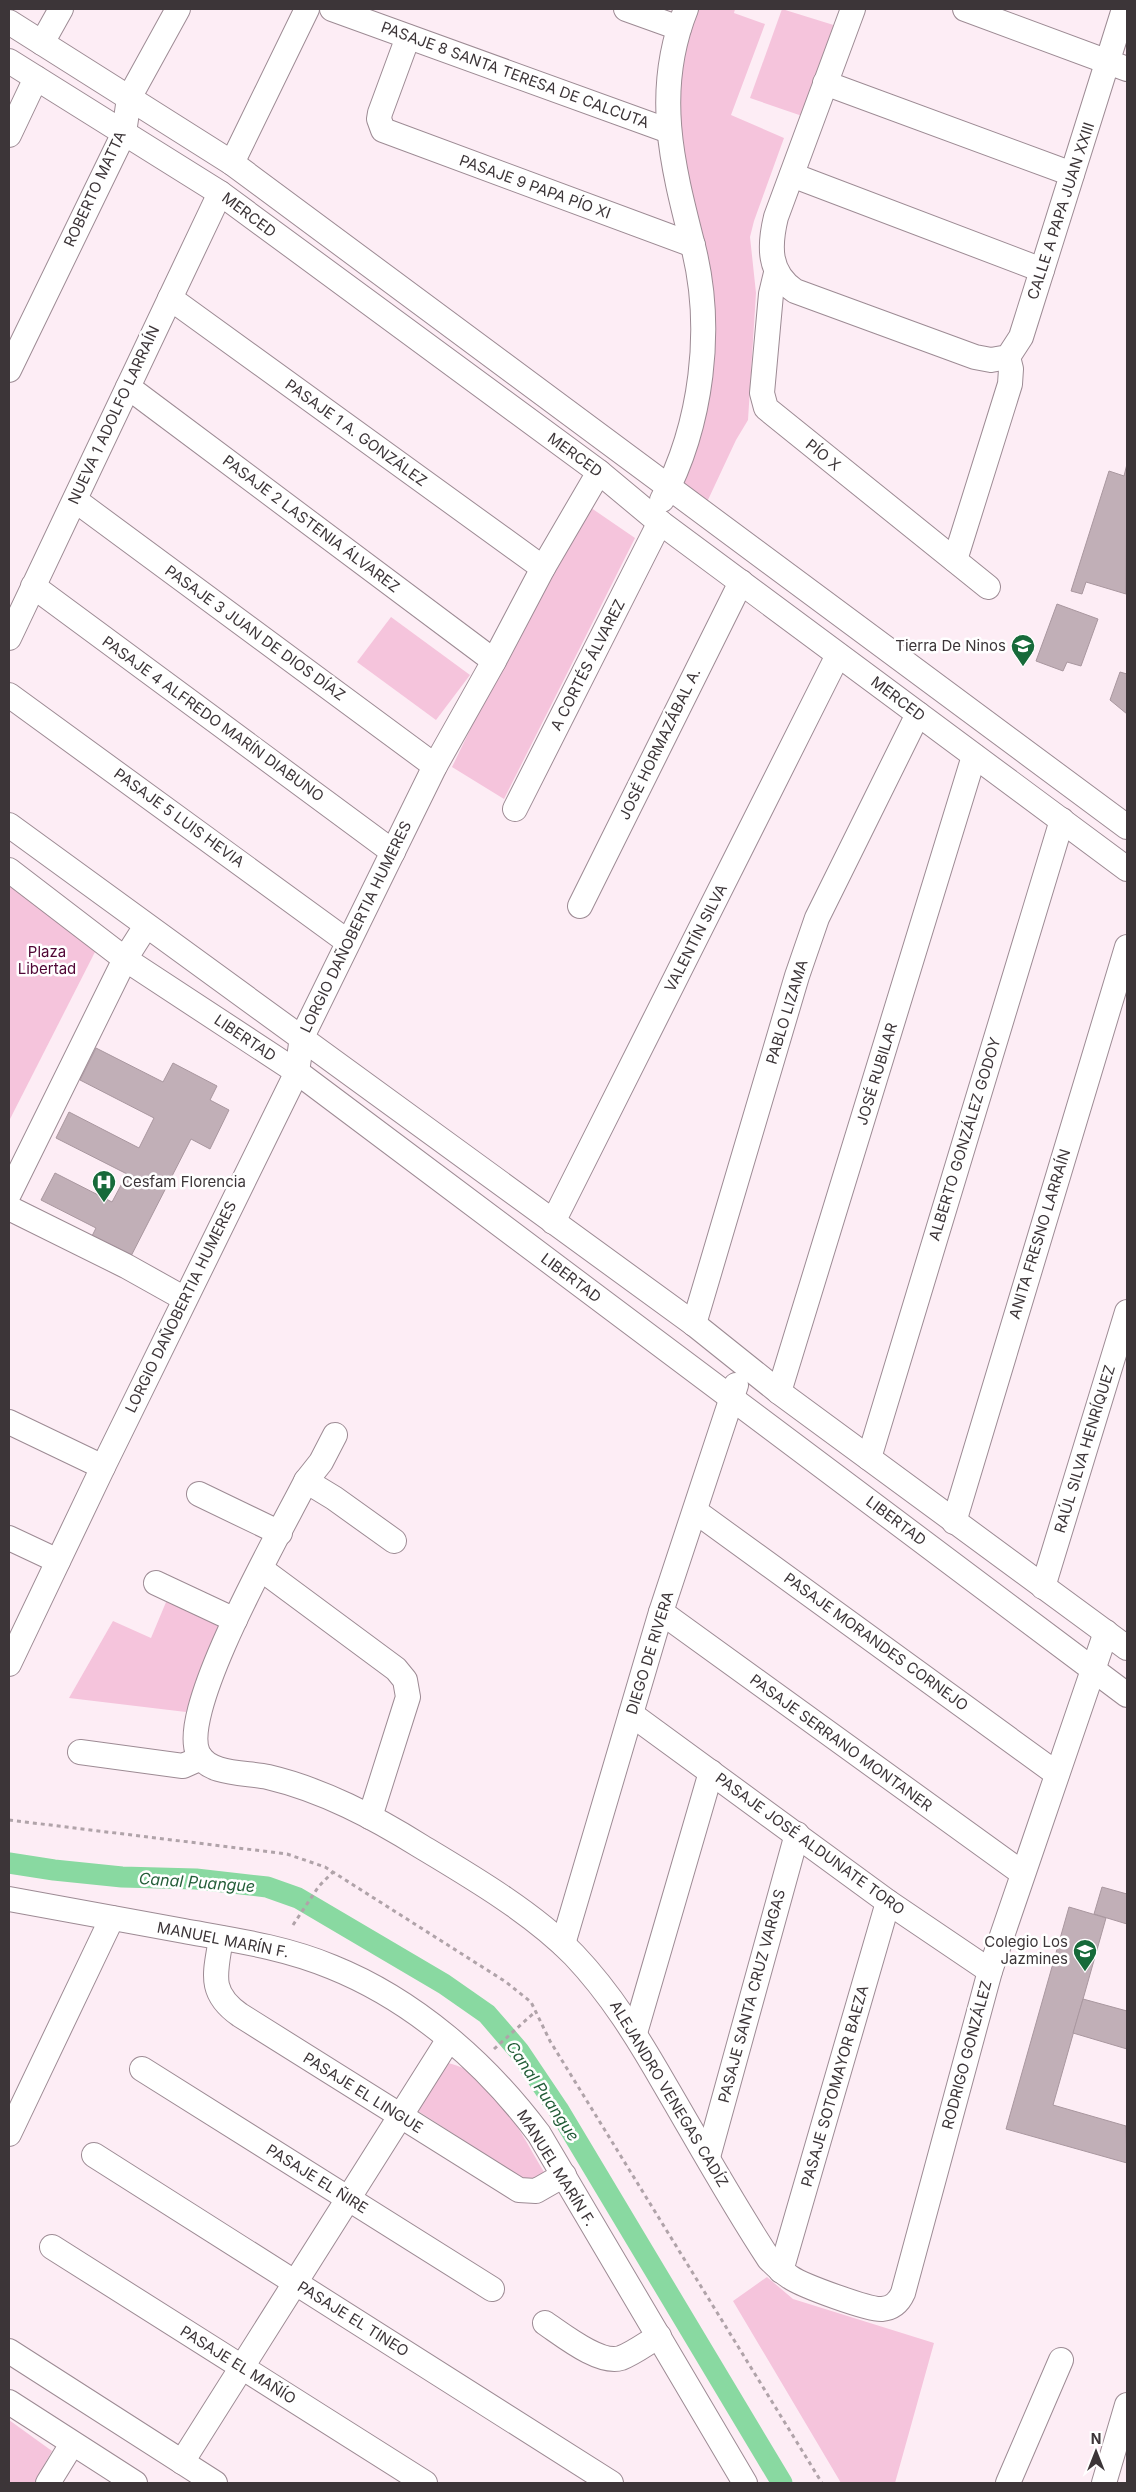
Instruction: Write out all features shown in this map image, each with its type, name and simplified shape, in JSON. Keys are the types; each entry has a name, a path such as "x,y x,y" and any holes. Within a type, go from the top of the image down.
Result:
{"street":[{"path":"42,43 61,9"},
{"name":"ROBERTO MATTA","path":"9,370 124,133 129,98 178,9"},
{"path":"232,163 307,9"},
{"name":"PASAJE 8 SANTA TERESA DE CALCUTA","path":"332,9 669,131"},
{"path":"626,9 682,18"},
{"path":"853,9 772,232 771,255 776,273 795,291 975,357 991,360 1008,357 1011,369 1010,384 954,560"},
{"path":"965,9 1117,65"},
{"name":"CALLE A PAPA JUAN XXIII","path":"1008,357 1021,337 1072,174 1117,65 1124,9"},
{"name":"A CORTÉS ÁLVAREZ","path":"515,809 657,519 688,431 701,374 702,319 693,245 674,172 666,105 671,58 682,18"},
{"name":"MERCED","path":"9,22 232,163 1127,827"},
{"name":"PASAJE 9 PAPA PÍO XI","path":"408,37 380,112 380,125 388,134 693,245"},
{"name":"MERCED","path":"9,61 220,193 599,472 657,519 1127,869"},
{"path":"9,135 36,78"},
{"path":"825,83 1072,174"},
{"path":"792,175 1042,270"},
{"name":"NUEVA 1 ADOLFO LARRAÍN","path":"9,638 220,193"},
{"name":"PÍO X","path":"776,273 772,294 762,393 766,408 988,587"},
{"name":"PASAJE 1 A. GONZÁLEZ","path":"170,298 543,568"},
{"name":"PASAJE 2 LASTENIA ÁLVAREZ","path":"128,387 494,661"},
{"name":"LORGIO DAÑOBERTIA HUMERES","path":"11,1654 297,1072 302,1036 435,766 494,661 543,568 599,472"},
{"name":"PASAJE 3 JUAN DE DIOS DÍAZ","path":"74,500 435,766"},
{"name":"JOSÉ HORMAZÁBAL A.","path":"580,906 741,582"},
{"name":"PASAJE 4 ALFREDO MARÍN DIABUNO","path":"33,586 393,852"},
{"name":"VALENTÍN SILVA","path":"553,1222 838,655"},
{"name":"PASAJE 5 LUIS HEVIA","path":"9,695 348,942"},
{"name":"PABLO LIZAMA","path":"694,1324 794,985 817,918 918,714"},
{"name":"JOSÉ RUBILAR","path":"779,1392 974,756"},
{"name":"ALBERTO GONZÁLEZ GODOY","path":"869,1458 1062,820"},
{"path":"9,824 146,926 302,1036 694,1324 779,1392 1127,1648"},
{"name":"LIBERTAD","path":"9,870 125,958 297,1072 1127,1695"},
{"path":"9,1194 125,958 146,926"},
{"name":"ANITA FRESNO LARRAÍN","path":"954,1522 1127,947"},
{"path":"9,1208 117,1262 185,1299"},
{"name":"RAÚL SILVA HENRÍQUEZ","path":"1043,1587 1127,1312"},
{"name":"DIEGO DE RIVERA","path":"563,1944 661,1612 743,1363"},
{"path":"9,1422 103,1467"},
{"path":"80,1752 183,1766 201,1758 196,1739 203,1698 212,1672 235,1620 306,1481 320,1462 335,1435"},
{"path":"306,1481 334,1498 394,1541"},
{"path":"199,1494 280,1533"},
{"name":"PASAJE MORANDES CORNEJO","path":"695,1511 1057,1774"},
{"path":"9,1538 58,1561"},
{"path":"261,1569 396,1669 405,1680 408,1697 370,1817"},
{"path":"156,1583 235,1620"},
{"name":"PASAJE SERRANO MONTANER","path":"661,1612 1022,1873"},
{"name":"RODRIGO GONZÁLEZ","path":"892,2306 897,2303 903,2293 990,1971 1106,1632"},
{"name":"PASAJE JOSÉ ALDUNATE TORO","path":"631,1714 888,1902 990,1971"},
{"name":"ALEJANDRO VENEGAS CADÍZ","path":"201,1758 207,1764 220,1770 261,1775 314,1790 370,1817 462,1872 563,1944 596,1979 635,2034 760,2245 781,2271 801,2283 874,2308 880,2309 892,2306"},
{"path":"635,2034 711,1772"},
{"name":"PASAJE SANTA CRUZ VARGAS","path":"708,2157 797,1834"},
{"name":"MANUEL MARÍN F.","path":"10,1902 221,1938 305,1957 357,1978 401,2004 449,2039 479,2064 520,2108 564,2176 745,2483"},
{"name":"PASAJE SOTOMAYOR BAEZA","path":"781,2271 888,1902"},
{"path":"9,2134 112,1918"},
{"name":"PASAJE EL LINGUE","path":"221,1938 215,1978 218,1993 224,2002 240,2015 519,2190 536,2191 564,2176"},
{"path":"182,2462 449,2039"},
{"name":"PASAJE EL ÑIRE","path":"142,2068 492,2289"},
{"name":"PASAJE EL TINEO","path":"94,2155 611,2483"},
{"name":"PASAJE EL MAÑÍO","path":"52,2247 425,2483"},
{"path":"545,2323 595,2354 610,2359 622,2358 658,2336"},
{"path":"9,2352 216,2483"},
{"path":"1008,2483 1061,2360"},
{"path":"9,2402 135,2483"},
{"path":"1104,2483 1127,2405"},
{"path":"48,2483 72,2444"}],"path":[{"path":"293,1925 319,1886 333,1872"},
{"path":"494,2050 536,2011"}],"green space":[{"path":"694,9 735,9 734,13 765,24 731,115 784,138 750,237 756,293 748,420 736,440 707,502 683,484 700,417 707,358 676,147 681,44"},
{"path":"782,9 840,27 808,118 750,98"},
{"path":"581,501 635,538 504,799 452,767"},
{"path":"391,617 470,675 436,720 357,662"},
{"name":"Plaza Libertad","path":"9,884 96,950 9,1121"},
{"path":"169,1595 220,1621 186,1712 69,1698 113,1621 151,1638"},
{"path":"448,2063 464,2069 479,2079 492,2092 505,2107 544,2172 531,2180 525,2180 418,2111"},
{"path":"767,2277 793,2299 934,2343 895,2483 841,2483 733,2301"},
{"path":"9,2420 52,2451 34,2483 9,2483"}],"building":[{"path":"1127,464 1126,594 1086,582 1082,594 1071,591 1109,471 1124,476"},
{"path":"1057,604 1098,619 1081,666 1067,662 1063,671 1036,661"},
{"path":"1120,672 1127,674 1127,714 1110,700"},
{"path":"96,1048 163,1082 173,1063 217,1086 210,1100 229,1110 210,1149 191,1139 129,1260 90,1240 96,1228 41,1200 55,1173 112,1202 127,1174 56,1138 69,1112 139,1148 154,1118 80,1080"},
{"path":"1102,1887 1127,1894 1127,1924 1094,1914"},
{"path":"1069,1907 1106,1918 1053,2105 1126,2126 1127,2163 1006,2129"},
{"path":"1083,1999 1127,2011 1127,2049 1073,2033"}],"waterway":[{"name":"Canal Puangue","path":"9,1863 122,1877 196,1879 267,1887 298,1898 444,1984 487,2014 519,2051 558,2109 782,2483"}],"place":[{"name":"Tierra De Ninos","path":"1023,667"},
{"name":"Cesfam Florencia","path":"104,1203"},
{"name":"Colegio Los Jazmines","path":"1085,1972"}]}
